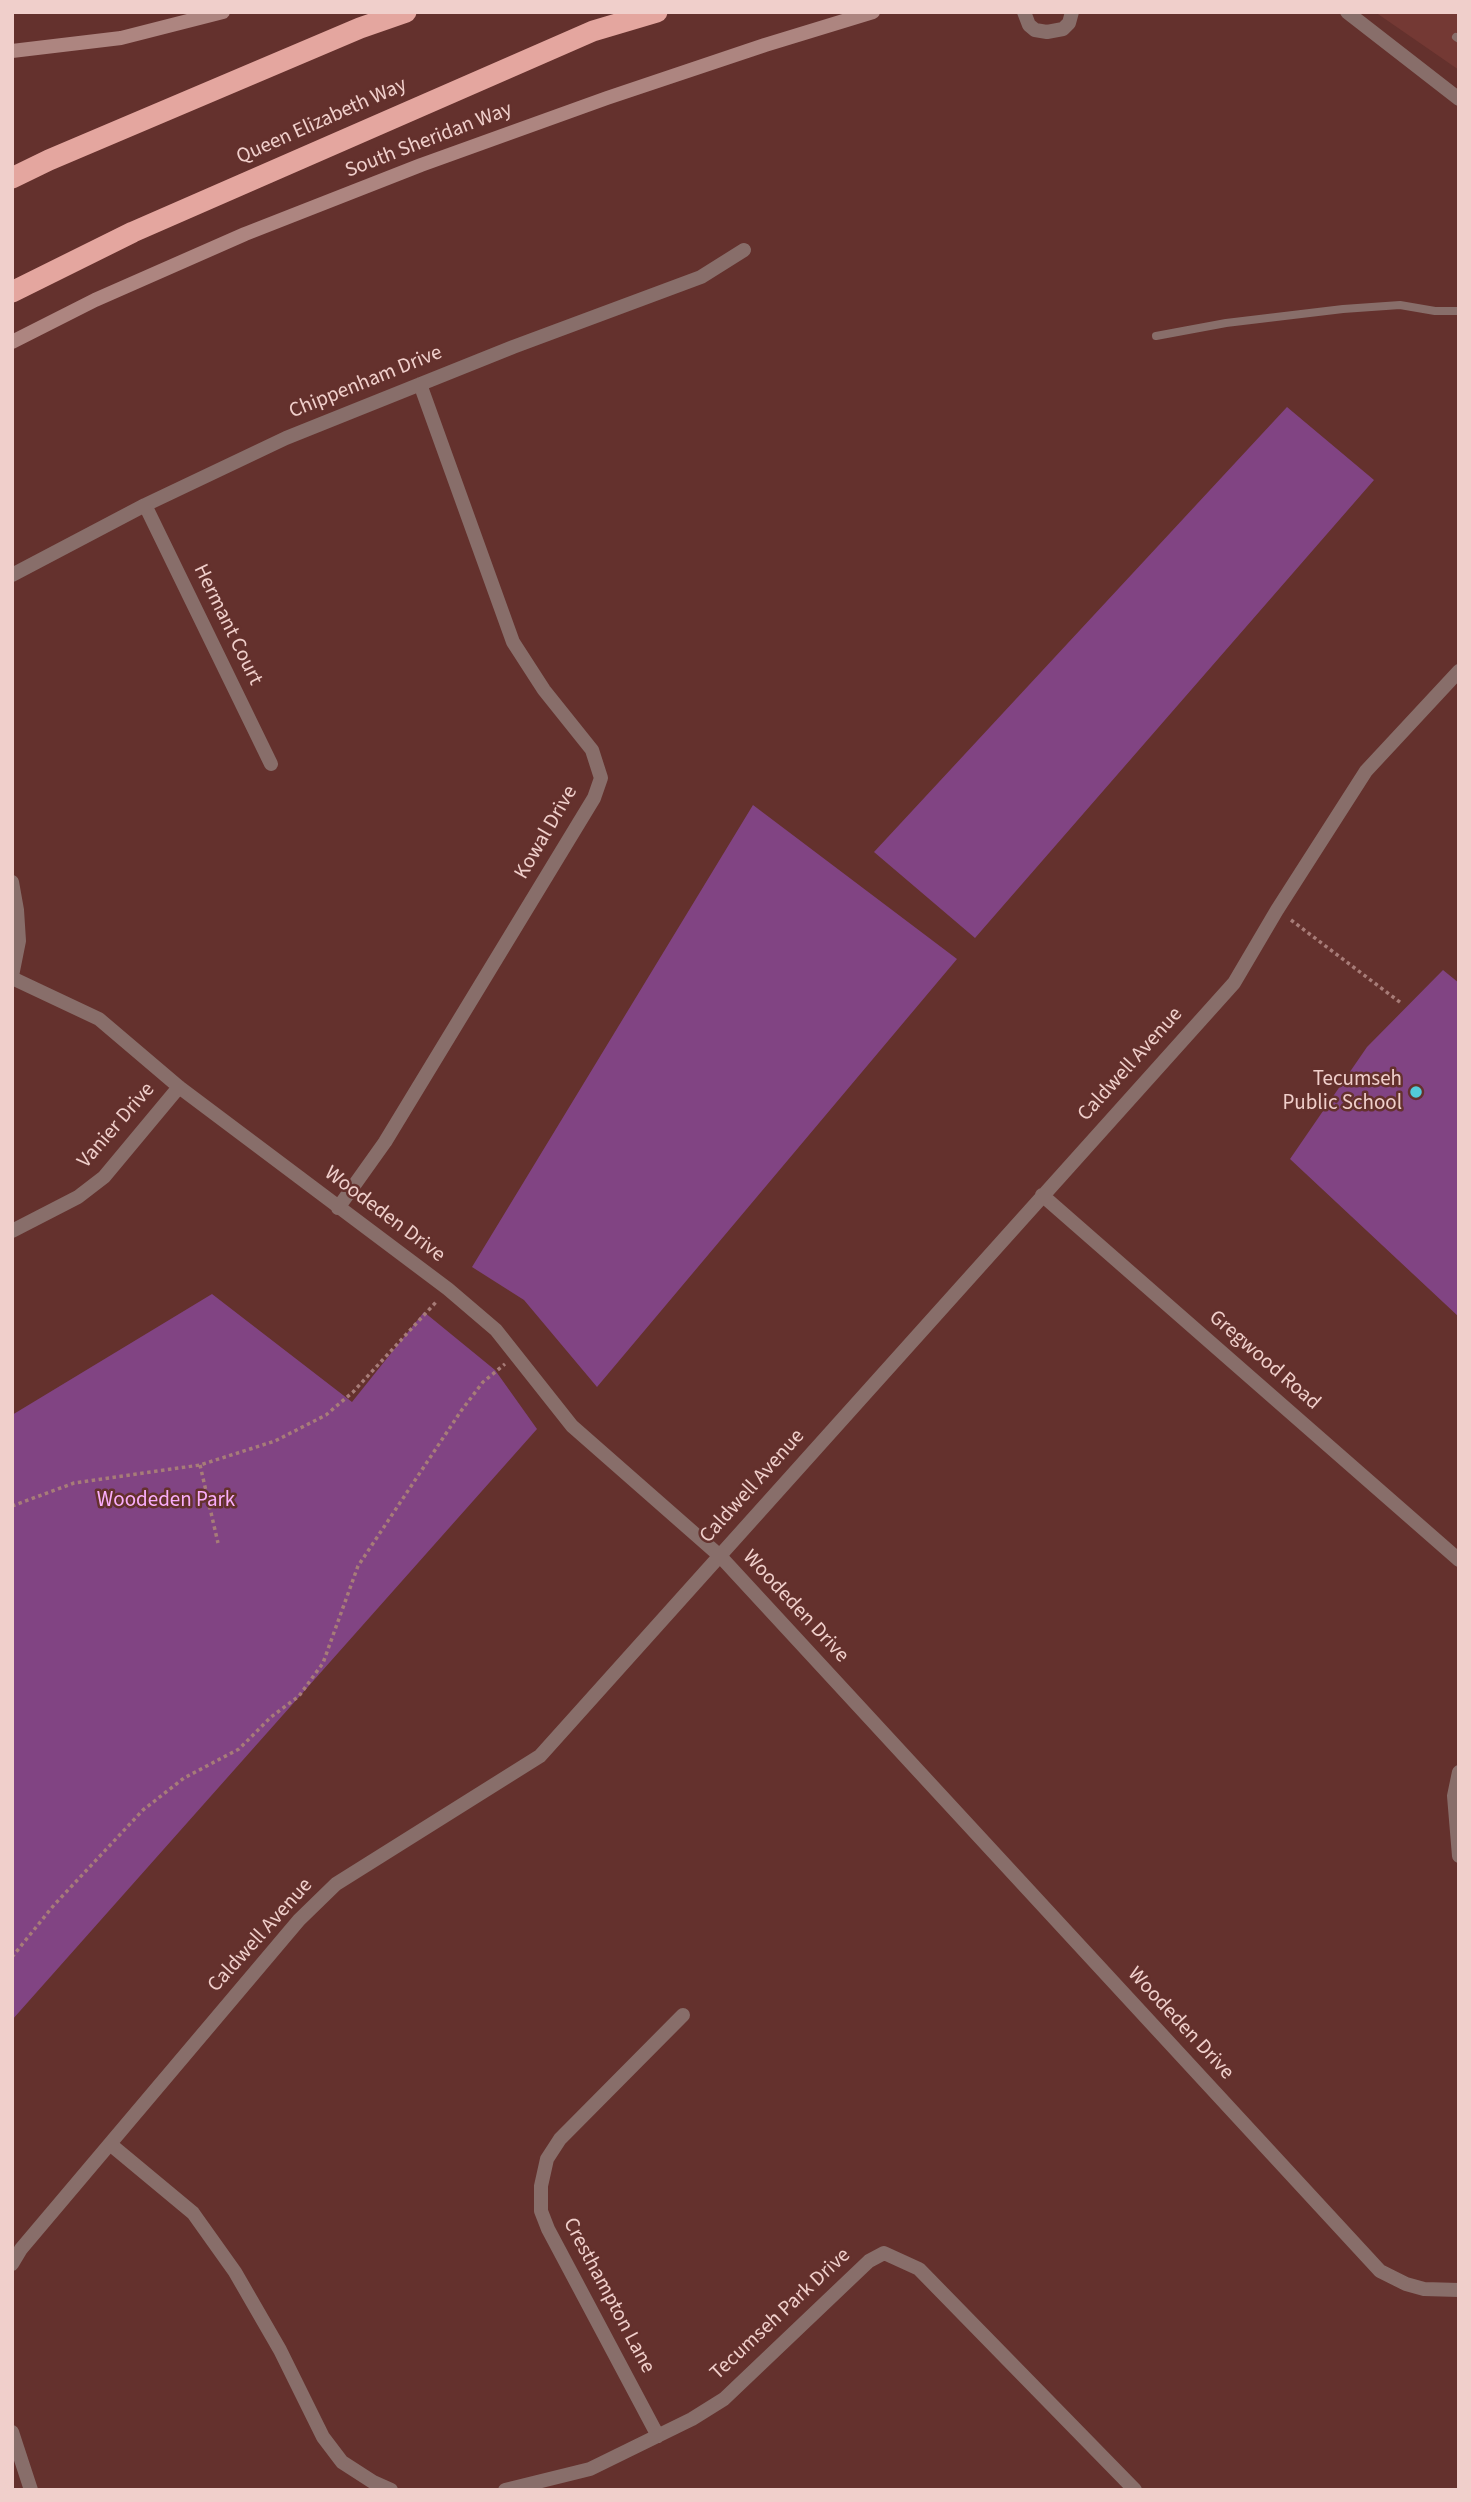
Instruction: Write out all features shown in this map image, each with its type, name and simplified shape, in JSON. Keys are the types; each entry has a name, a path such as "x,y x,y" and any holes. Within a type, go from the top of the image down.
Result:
{"highway":[{"path":"12,178 360,28 406,12"},
{"name":"Queen Elizabeth Way","path":"12,292 132,232 593,31 657,12"}],"street":[{"path":"12,51 121,38 223,12"},
{"name":"South Sheridan Way","path":"12,341 95,300 245,234 421,165 607,98 873,12"},
{"path":"1024,12 1029,25 1035,30 1047,32 1063,29 1069,23 1072,12"},
{"path":"1347,12 1459,99"},
{"name":"Chippenham Drive","path":"12,575 145,505 286,438 701,277 744,250"},
{"name":"Kowal Drive","path":"338,1208 393,1130 594,798 601,778 592,750 544,690 513,642 420,384"},
{"name":"Hermant Court","path":"145,505 271,764"},
{"name":"Caldwell Avenue","path":"12,2264 21,2249 299,1920 336,1884 540,1756 1234,983 1277,910 1367,771 1459,671"},
{"path":"12,882 19,941 12,977"},
{"name":"Woodeden Drive","path":"12,977 99,1019 179,1087 448,1289 496,1330 572,1426 720,1556 1380,2271 1406,2284 1424,2289 1459,2290"},
{"name":"Vanier Drive","path":"12,1231 78,1197 104,1177 179,1087"},
{"name":"Gregwood Road","path":"1042,1195 1459,1560"},
{"path":"1459,1772 1454,1796 1459,1856"},
{"name":"Cresthampton Lane","path":"658,2436 548,2229 541,2211 541,2186 547,2160 560,2139 683,2015"},
{"path":"110,2144 193,2213 235,2272 281,2350 323,2437 342,2462 391,2490"},
{"name":"Tecumseh Park Drive","path":"505,2490 590,2469 692,2419 724,2399 869,2261 884,2253 919,2269 1135,2490"},
{"path":"14,2441 31,2490"}],"lane":[{"path":"1156,336 1226,323 1400,304 1435,312 1459,311"}],"path":[{"path":"1277,910 1401,1003"},
{"path":"12,1506 74,1483 200,1465 275,1441 326,1415 353,1392 448,1289"},
{"path":"12,1957 54,1905 143,1810 184,1778 239,1749 271,1717 299,1696 323,1662 358,1566 461,1410 483,1382 516,1355"},
{"path":"200,1465 218,1543"}],"shaded area":[{"path":"1375,12 1459,12 1459,70"}],"green space":[{"path":"1287,407 1374,480 975,938 874,852"},
{"path":"753,805 957,959 597,1387 524,1300 472,1267"},
{"name":"Tecumseh Public School","path":"1443,970 1459,983 1459,1317 1290,1159 1367,1047"},
{"name":"Woodeden Park","path":"212,1294 352,1402 424,1312 495,1370 537,1429 12,2020 12,1415"}],"place":[{"name":"Tecumseh Public School","path":"1416,1092"}]}
